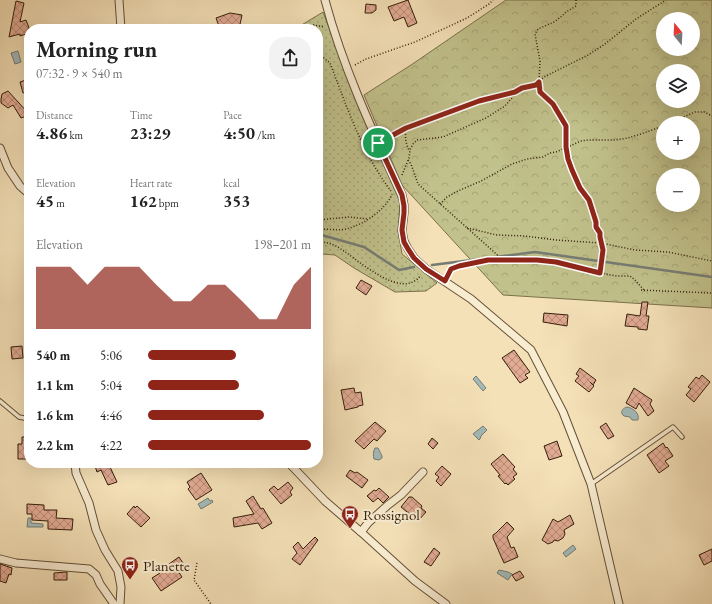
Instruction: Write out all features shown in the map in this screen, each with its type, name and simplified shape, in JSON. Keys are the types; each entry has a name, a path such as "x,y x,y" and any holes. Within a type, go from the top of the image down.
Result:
{"street":[{"path":"119,0 121,24"},
{"path":"325,0 355,91 402,195 404,206 402,230 404,242 414,258 426,269 471,299 531,350 563,412 590,484 619,604"},
{"path":"0,148 8,168 24,190"},
{"path":"76,468 76,473 89,503 96,530 105,550 118,571 121,587 120,604"},
{"path":"294,468 325,501 362,532 415,581 446,604"},
{"path":"362,532 368,523 401,495 424,472"},
{"path":"0,559 16,563 90,569 96,575 100,584 114,604"}],"lane":[{"path":"0,401 19,417 24,418"},
{"path":"590,484 673,427 682,437"}],"path":[{"path":"348,69 366,59 415,42 467,18 493,0"},
{"path":"576,0 576,6 554,22 538,29 535,34 540,61 539,82 540,92 553,104 566,126 566,147 568,159 580,188 589,200 596,222 596,227 600,233 603,250 600,273"},
{"path":"378,143 406,128 479,101 536,85 544,77 588,55 605,44 636,19 666,0"},
{"path":"323,26 333,28"},
{"path":"323,58 330,63 365,149 392,192"},
{"path":"323,229 345,229 377,214 398,186 410,151 413,144 417,140 443,137 486,118 505,106 515,92"},
{"path":"685,116 694,112 704,112 712,116"},
{"path":"406,128 405,138 410,151"},
{"path":"440,204 447,197 512,164 527,159 542,157 581,141 616,140 628,138 656,129"},
{"path":"408,160 411,164 418,184 503,260"},
{"path":"323,220 349,217 369,219"},
{"path":"467,228 497,235 601,243 635,250 668,252 712,261"},
{"path":"323,242 336,246 371,271 394,282 410,284 419,279 426,269"},
{"path":"445,281 451,269 459,266 488,260 537,260 556,262 617,276 630,276 636,280 644,290"},
{"path":"641,290 712,293"},
{"path":"197,563 194,580 211,604"}],"green space":[{"path":"506,0 712,0 712,308 503,295 402,185 364,95"},
{"path":"323,12 374,144 400,202 398,230 402,254 437,283 426,291 395,292 335,255 323,254 323,24 303,24"}],"water":[{"path":"18,51 21,62 15,64 11,53"},
{"path":"476,376 486,388 483,391 473,379"},
{"path":"627,407 636,411 638,420 632,420 630,417 622,414 624,408"},
{"path":"483,426 487,430 479,440 473,434"},
{"path":"375,448 378,448 382,456 379,460 374,459 373,454"},
{"path":"208,498 213,502 201,509 198,504"},
{"path":"28,518 31,518 31,523 43,524 43,527 27,527"},
{"path":"573,545 576,549 566,557 563,553"},
{"path":"499,570 512,574 508,580 497,573"}],"building":[{"path":"408,0 417,23 408,27 404,17 394,21 388,7"},
{"path":"16,1 24,3 20,22 26,20 28,24 24,24 24,35 20,36 20,34 9,37"},
{"path":"366,4 376,5 376,10 372,13 365,13"},
{"path":"230,13 242,15 240,24 218,24 216,18"},
{"path":"24,81 23,93 20,82"},
{"path":"8,91 24,109 24,117 21,118 13,105 8,108 1,103 2,94"},
{"path":"361,280 372,286 366,295 356,288"},
{"path":"642,302 648,302 646,316 649,316 647,330 638,329 638,327 625,326 627,314 640,316"},
{"path":"544,313 568,315 567,326 543,322"},
{"path":"22,346 23,358 12,359 11,347"},
{"path":"514,350 530,372 525,375 528,378 520,383 502,358"},
{"path":"580,368 596,380 593,385 594,386 589,392 575,381 579,376 576,374"},
{"path":"702,375 710,382 694,402 686,395 691,389 688,387 696,377 699,379"},
{"path":"354,388 355,393 361,392 363,405 345,410 341,390"},
{"path":"634,388 652,400 650,404 654,411 648,416 639,403 636,409 626,403"},
{"path":"375,422 386,431 377,441 374,439 364,449 355,441"},
{"path":"606,423 614,436 608,439 600,427"},
{"path":"22,437 24,437 24,459 18,459 18,444 22,444"},
{"path":"432,438 438,443 433,449 428,444"},
{"path":"557,441 562,456 549,460 544,446"},
{"path":"663,443 673,456 665,461 669,466 659,473 647,455"},
{"path":"503,454 515,467 513,469 517,474 513,477 515,479 508,485 506,483 505,484 498,476 500,475 491,464"},
{"path":"442,466 451,474 441,486 436,481 439,477 435,474"},
{"path":"96,468 110,468 117,482 108,485 101,470 97,472"},
{"path":"350,470 355,473 357,472 368,480 362,488 346,476"},
{"path":"201,473 212,490 196,500 188,489 190,487 187,482"},
{"path":"288,482 293,488 290,492 292,495 281,504 269,490 274,486 278,490"},
{"path":"379,488 389,497 383,503 378,498 373,502 367,496"},
{"path":"253,496 261,509 263,508 272,523 262,529 258,523 234,527 233,518 254,514 246,501"},
{"path":"409,497 412,497 426,512 418,521 401,507"},
{"path":"27,504 44,505 44,510 57,510 56,518 73,519 72,530 48,529 48,521 32,520 32,514 27,514"},
{"path":"134,506 135,508 137,506 150,518 141,527 127,514"},
{"path":"570,515 574,524 564,530 565,534 563,538 558,541 554,540 548,544 542,540 553,519 558,522"},
{"path":"507,522 514,529 507,537 511,548 514,547 518,557 504,563 493,535"},
{"path":"315,537 318,540 300,565 292,559 297,553 293,547 298,542 303,549"},
{"path":"434,548 440,553 431,566 424,562"},
{"path":"712,549 712,561 704,565 699,555"},
{"path":"179,557 185,566 178,571 182,577 161,591 152,578"},
{"path":"0,564 12,568 11,575 9,574 6,583 0,581"},
{"path":"520,571 524,577 516,581 512,575"},
{"path":"67,572 67,580 54,580 54,573"}],"waterway":[{"path":"323,235 364,247 399,270 414,267"},
{"path":"432,265 535,252 712,277"}],"place":[{"name":"Rossignol","path":"350,529"},
{"name":"Planette","path":"130,580"}],"route":[{"path":"539,82 540,92 553,104 566,126 566,147 568,159 580,188 589,200 596,222 596,227 600,233 603,250 600,273 556,262 537,260 488,260 451,269 445,281 426,269 414,258 404,242 402,230 404,206 402,195 378,143 406,128 479,101 536,85 539,82"}]}
